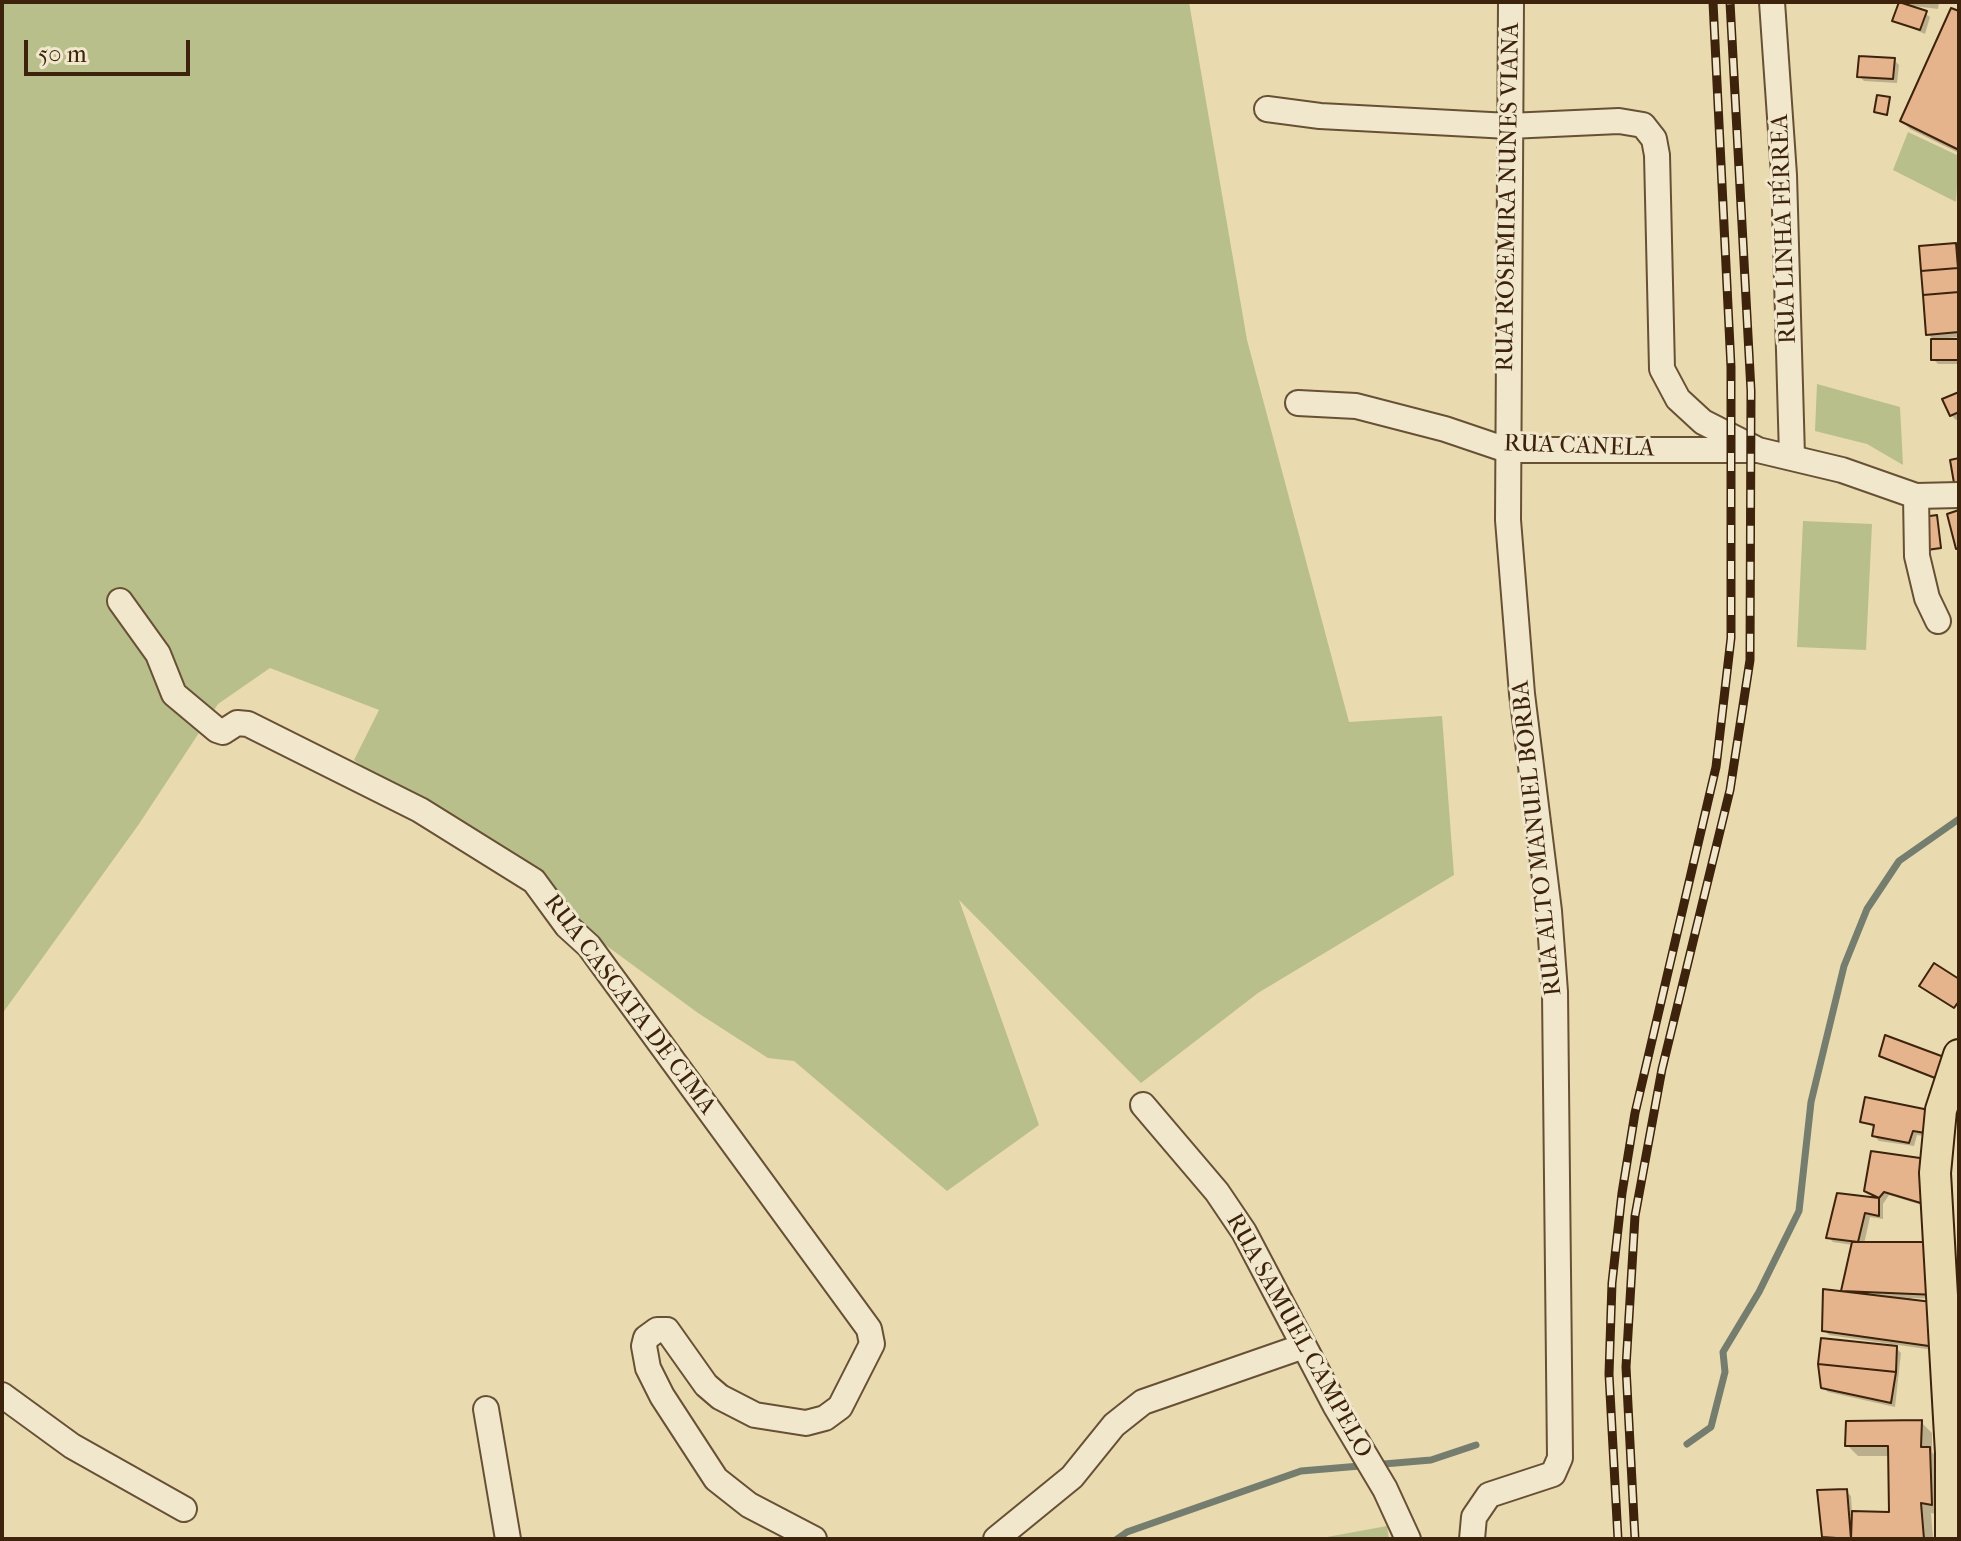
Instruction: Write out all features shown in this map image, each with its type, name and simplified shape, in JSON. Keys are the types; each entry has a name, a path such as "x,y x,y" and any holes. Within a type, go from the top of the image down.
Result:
{"main road":[{"path":"1951,1539 1951,1453 1935,1173 1941,1110 1959,1055"}],"street":[{"name":"RUA ROSEMIRA NUNES VIANA","path":"1507,392 1511,2"},
{"name":"RUA LINHA FÉRREA","path":"1772,2 1784,175 1792,456"},
{"path":"1267,109 1320,116 1509,126 1619,121 1643,125 1649,130 1657,155 1662,369 1678,399 1703,422 1758,450 1792,456 1916,496 1959,495"},
{"name":"RUA ALTO MANUEL BORBA","path":"1472,1539 1474,1517 1489,1495 1553,1474 1560,1458 1555,992 1549,911 1514,599 1507,392"},
{"name":"RUA CANELA","path":"1298,403 1356,406 1445,429 1507,450 1758,450"},
{"path":"1916,496 1917,556 1927,598 1938,621"},
{"name":"RUA CASCATA DE CIMA","path":"120,601 158,654 174,694 217,730 223,732 237,723 266,732 420,810 534,881 567,926 589,946 869,1329 872,1344 840,1407 825,1418 806,1423 755,1415 706,1385 667,1330 657,1330 646,1338 644,1351 662,1396 716,1479 749,1505 814,1539"},
{"name":"RUA SAMUEL CAMPELO","path":"1143,1105 1237,1222 1361,1451 1385,1489 1408,1539"},
{"path":"996,1539 1072,1477 1114,1425 1143,1402 1304,1346"},
{"path":"2,1395 72,1446 184,1509"},
{"path":"486,1409 508,1539"}],"green space":[{"path":"2,2 1189,2 1247,340 1349,722 1442,716 1454,875 1258,993 1141,1083 959,900 1039,1125 947,1191 794,1061 768,1058 698,1013 354,760 379,710 270,668 218,704 139,824 2,1014"},
{"path":"1908,132 1959,156 1956,202 1893,170"},
{"path":"1817,384 1900,407 1903,465 1867,444 1815,431"},
{"path":"1803,521 1872,524 1866,650 1797,647"},
{"path":"1387,1526 1389,1539 1316,1539"}],"building":[{"path":"1899,2 1927,11 1920,30 1892,21"},
{"path":"1951,8 1959,11 1959,150 1900,121"},
{"path":"1859,56 1895,58 1893,79 1857,77"},
{"path":"1877,95 1890,97 1887,115 1874,112"},
{"path":"1956,243 1958,268 1921,271 1919,246"},
{"path":"1958,268 1959,292 1923,295 1921,271"},
{"path":"1959,292 1959,332 1926,335 1923,295"},
{"path":"1931,339 1959,339 1959,360 1931,360"},
{"path":"1959,392 1959,412 1950,416 1942,399"},
{"path":"1959,458 1959,482 1954,483 1950,460"},
{"path":"1959,510 1959,548 1956,549 1947,514"},
{"path":"1937,515 1941,548 1926,550 1923,517"},
{"path":"1934,963 1959,979 1959,1001 1954,1008 1919,986"},
{"path":"1885,1035 1944,1057 1935,1078 1879,1056"},
{"path":"1865,1097 1929,1110 1925,1133 1913,1131 1909,1143 1872,1136 1874,1125 1860,1122"},
{"path":"1871,1151 1927,1159 1924,1204 1884,1192 1879,1198 1864,1191"},
{"path":"1837,1193 1879,1198 1879,1216 1865,1213 1858,1242 1826,1238"},
{"path":"1852,1242 1933,1242 1937,1295 1841,1291"},
{"path":"1823,1289 1932,1302 1936,1347 1822,1331"},
{"path":"1821,1338 1897,1346 1896,1372 1818,1364"},
{"path":"1818,1364 1896,1372 1891,1403 1821,1388"},
{"path":"1922,1420 1921,1447 1930,1447 1932,1505 1921,1503 1924,1539 1851,1539 1852,1511 1889,1512 1888,1446 1845,1446 1846,1421"},
{"path":"1847,1489 1851,1539 1822,1537 1817,1490"}],"waterway":[{"path":"1687,1444 1711,1427 1725,1372 1723,1352 1759,1292 1799,1211 1811,1102 1844,966 1867,909 1899,861 1959,819"},
{"path":"1117,1539 1127,1532 1301,1471 1431,1460 1476,1445"}],"railway":[{"path":"1618,1539 1609,1374 1612,1283 1622,1193 1635,1113 1716,767 1731,638 1731,367 1713,2"},
{"path":"1635,1539 1626,1367 1635,1216 1662,1069 1730,790 1750,660 1751,391 1730,2"}]}
